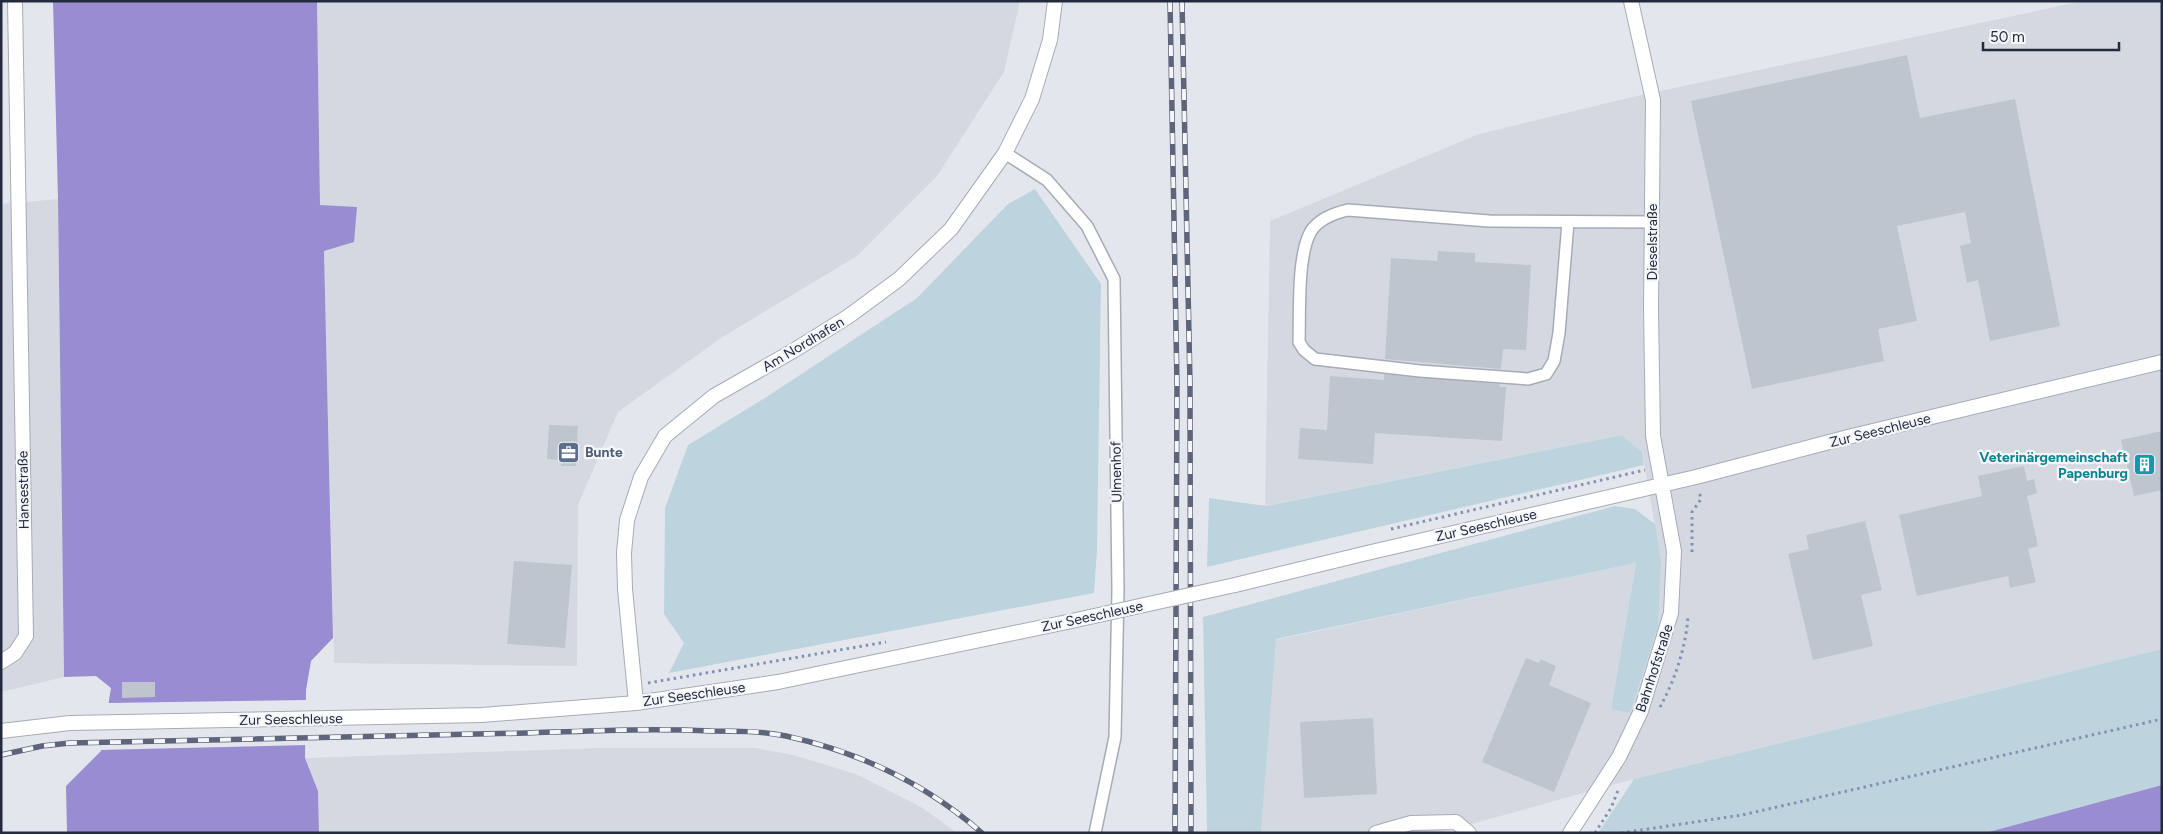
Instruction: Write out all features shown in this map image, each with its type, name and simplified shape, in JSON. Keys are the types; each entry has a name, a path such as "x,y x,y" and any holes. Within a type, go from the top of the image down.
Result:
{"street":[{"name":"Hansestraße","path":"1,662 15,653 26,636 15,1"},
{"name":"Am Nordhafen","path":"636,702 625,589 624,553 627,520 641,477 665,436 714,396 793,351 849,316 899,280 951,229 1005,154 1032,99 1050,40 1055,1"},
{"name":"Dieselstraße","path":"1631,1 1653,100 1653,436 1663,485"},
{"name":"Zur Seeschleuse","path":"1,731 70,723 482,715 636,702 778,682 1236,585 1376,550 1663,485 1852,436 2162,362"},
{"name":"Bahnhofstraße","path":"1570,833 1619,757 1641,711 1672,613 1674,551 1663,485"},
{"path":"1376,833 1410,824 1456,822 1469,833"}],"lane":[{"name":"Ulmenhof","path":"1005,154 1047,180 1087,226 1114,279 1118,590 1115,737 1095,833"},
{"path":"1568,222 1559,333 1554,361 1546,374 1528,379 1420,371 1315,359 1304,350 1299,342 1303,255 1312,230 1332,214 1348,210 1489,221 1652,222"}],"path":[{"path":"635,685 893,640"},
{"path":"1621,833 1742,815 2162,719"}],"shaded area":[{"path":"53,1 317,1 320,205 357,207 354,242 324,251 333,638 311,661 306,690 305,758 318,791 319,833 67,833 66,786 101,751 111,688 96,676 64,677 58,199"},
{"path":"317,1 1020,1 1004,72 937,176 857,256 721,338 618,412 578,505 577,666 334,663 324,251 357,208 320,205"},
{"path":"2083,1 2162,1 2162,649 1634,779 1439,833 1261,833 1275,640 1636,563 1611,709 1661,561 1642,452 1622,435 1265,506 1270,221 1479,134 1632,97"},
{"path":"1035,189 1101,284 1097,550 1094,593 669,673 684,643 664,614 665,508 688,445 765,398 917,298 1008,204"},
{"path":"58,199 64,677 1,692 1,204"},
{"path":"1622,435 1642,452 1644,465 1207,567 1209,498 1266,506"},
{"path":"1615,506 1635,509 1655,524 1661,561 1658,626 1630,713 1611,709 1636,563 1276,639 1261,833 1207,833 1203,617"},
{"path":"2162,649 2162,785 1985,833 1598,833 1634,779"},
{"path":"602,748 755,748 793,755 856,774 923,808 957,833 319,833 318,791 305,758"},
{"path":"2162,785 2162,833 1985,833"}],"pier":[{"path":"308,700 308,745 98,750 106,703"}],"building":[{"path":"1907,55 1920,118 2015,99 2060,326 1990,341 1978,280 1967,283 1960,246 1971,243 1965,212 1897,226 1917,321 1878,329 1884,361 1752,389 1691,101"},
{"path":"1438,251 1475,253 1475,262 1531,265 1526,350 1503,349 1501,369 1385,359 1391,258 1437,261"},
{"path":"1384,374 1500,384 1499,387 1506,387 1502,441 1375,433 1373,464 1298,459 1300,428 1327,430 1330,376 1384,380"},
{"path":"549,425 578,426 576,466 561,466 562,460 547,459"},
{"name":"Veterinärgemeinschaft Papenburg","path":"2162,431 2162,490 2134,496 2121,440"},
{"path":"2024,466 2027,481 2034,479 2037,493 2027,496 2038,546 2028,549 2036,582 2010,588 2008,576 1917,596 1899,515 1982,496 1978,476"},
{"path":"1865,521 1882,590 1861,595 1873,646 1813,660 1788,554 1809,549 1806,535"},
{"path":"514,561 572,565 565,648 507,644"},
{"path":"1526,658 1539,663 1540,659 1556,666 1549,685 1591,703 1554,792 1482,762"},
{"path":"122,682 155,682 155,697 122,698"},
{"path":"1373,718 1377,794 1304,798 1300,722"}],"railway":[{"path":"1170,1 1177,385 1175,833"},
{"path":"1182,1 1190,384 1191,833"},
{"path":"1,755 42,746 70,743 619,730 758,732 777,734 813,743 839,751 890,772 938,799 982,833"}],"place":[{"name":"Bunte","path":"569,452"},
{"name":"Veterinärgemeinschaft Papenburg","path":"2144,465"}]}
